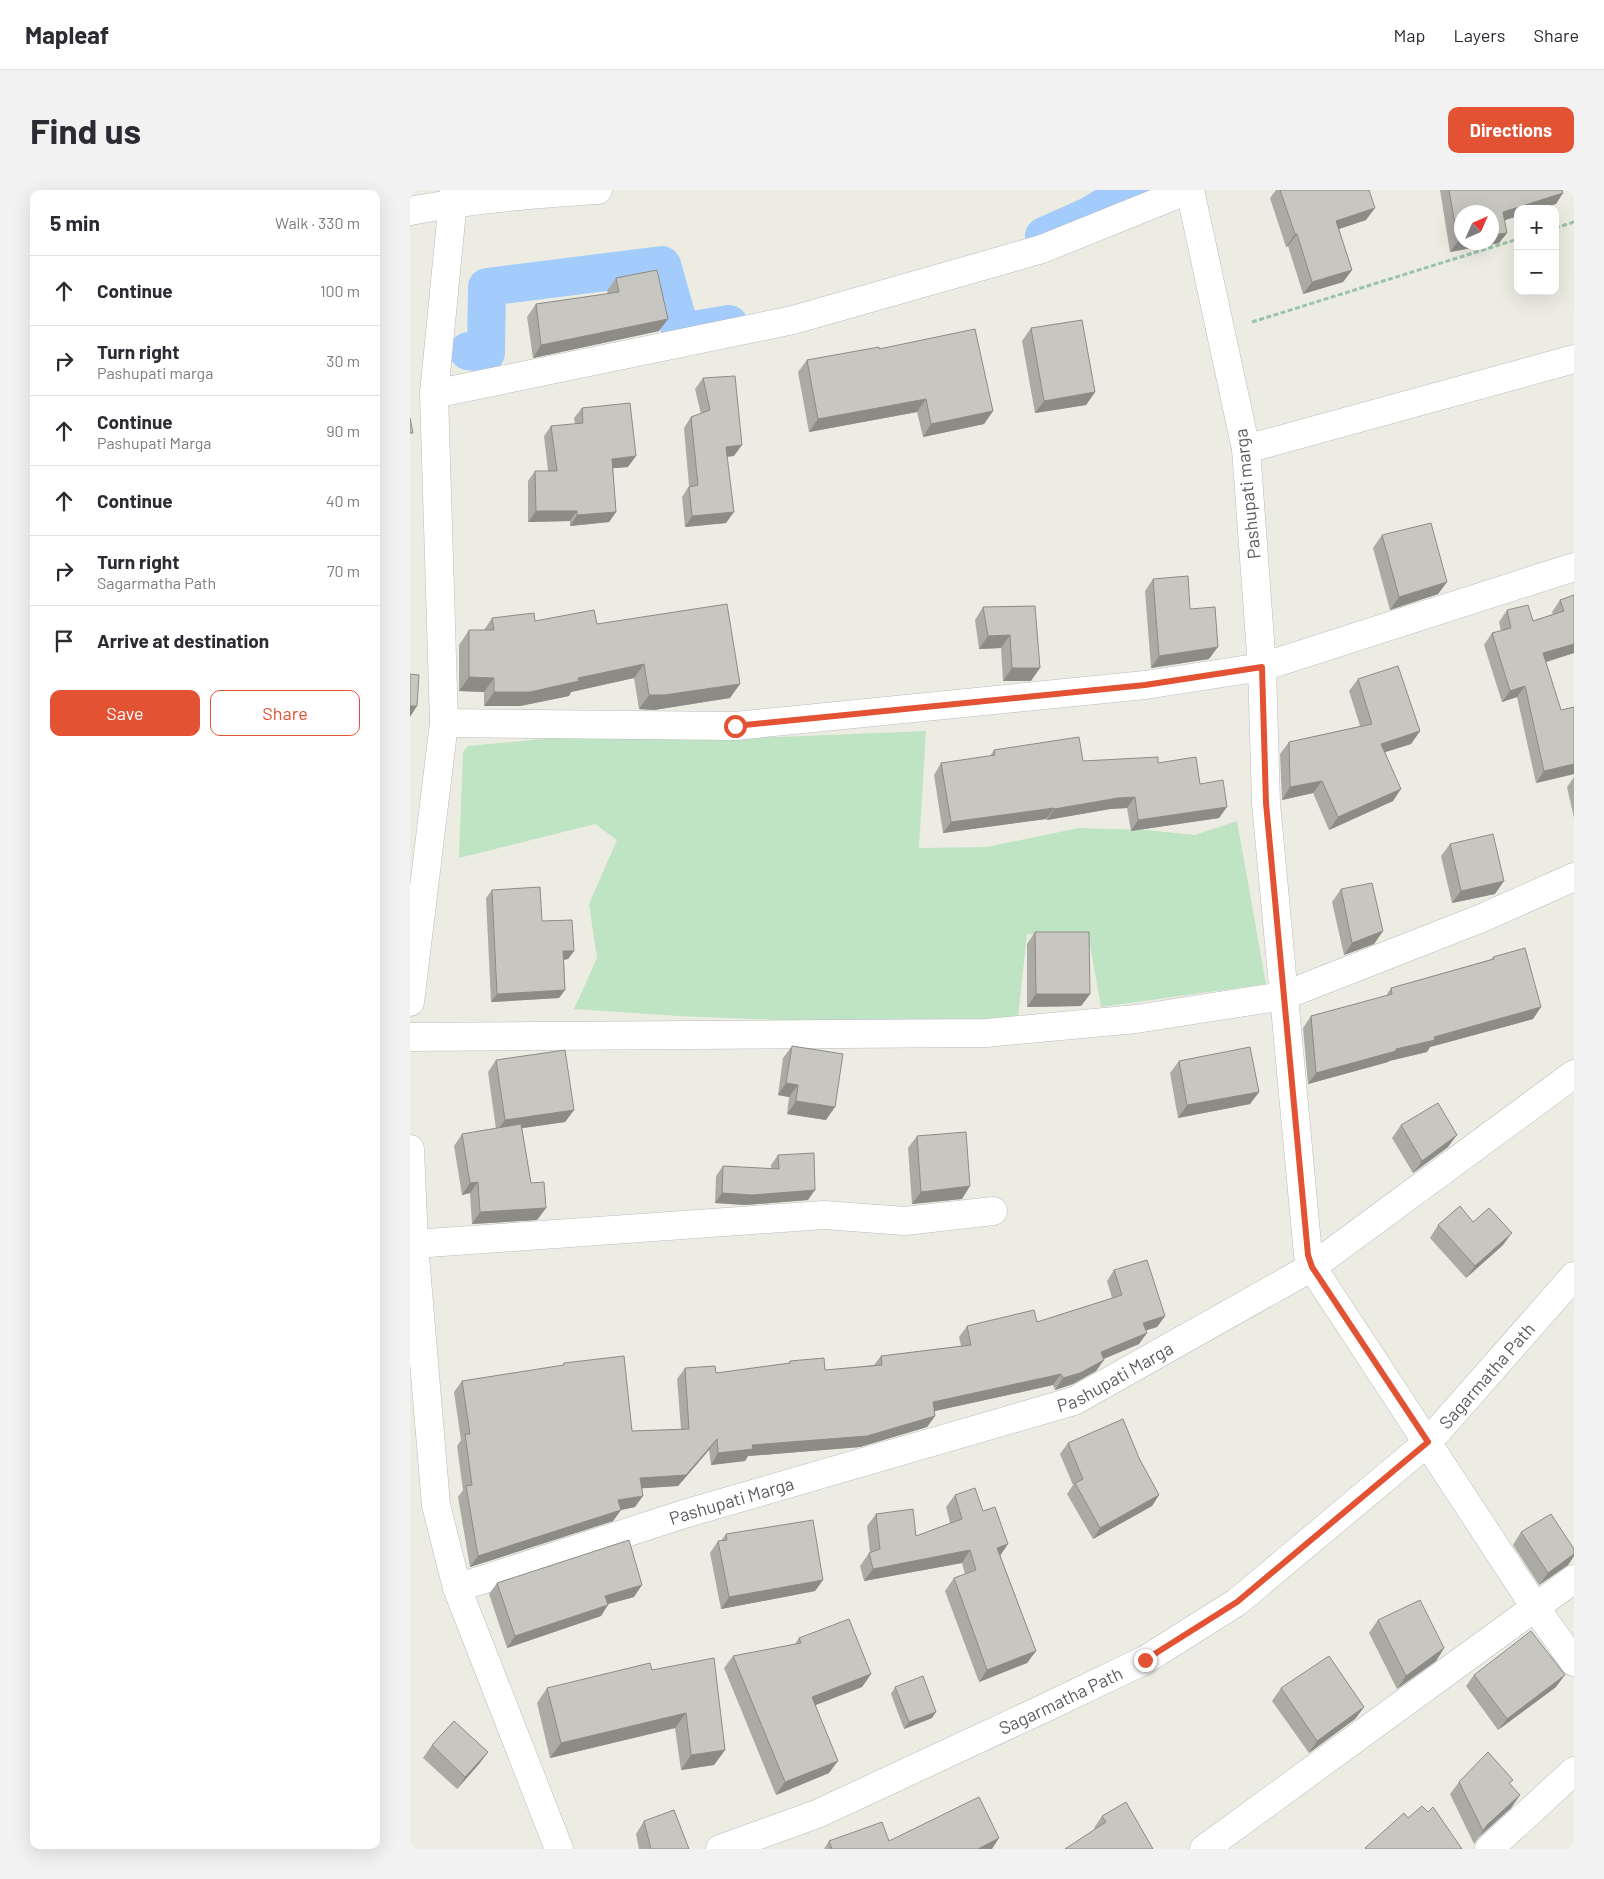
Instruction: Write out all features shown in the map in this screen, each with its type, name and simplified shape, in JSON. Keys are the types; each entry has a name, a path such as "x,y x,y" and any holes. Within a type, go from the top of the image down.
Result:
{"street":[{"path":"410,211 454,196 517,195 598,190"},
{"path":"434,394 792,320 1042,249 1189,190"},
{"name":"Pashupati marga","path":"1189,190 1246,449 1262,667 1266,803 1283,996"},
{"path":"410,1002 444,723 434,394 454,196"},
{"path":"1246,449 1574,359"},
{"path":"444,723 735,726 1145,685 1262,667 1574,567"},
{"path":"410,1037 986,1033 1136,1019 1283,996 1482,918 1574,877"},
{"path":"1283,996 1308,1255 1312,1267 1535,1607 1574,1662"},
{"name":"Pashupati Marga","path":"457,1588 684,1514 1074,1401 1312,1267 1574,1074"},
{"path":"410,1149 414,1244 436,1505 457,1588 559,1849"},
{"path":"414,1244 824,1215 905,1221 993,1210"},
{"name":"Sagarmatha Path","path":"720,1849 817,1814 1145,1660 1237,1602 1428,1442 1574,1276"},
{"path":"1204,1849 1574,1578"},
{"path":"1489,1849 1574,1771"}],"path":[{"path":"1559,227 1574,222"},
{"path":"1220,332 1514,240"}],"green space":[{"path":"926,731 919,848 987,847 1079,828 1146,830 1195,835 1237,821 1266,984 1101,1007 1089,939 1027,934 1018,1018 855,1023 679,1016 574,1009 597,958 589,904 617,840 595,824 459,858 463,752 468,746 552,738 779,737"}],"building":[{"path":"1280,190 1369,190 1375,208 1336,221 1352,270 1312,282 1297,234 1295,234"},
{"path":"1449,190 1562,190 1563,193 1525,205 1514,205 1514,209 1503,212 1507,233 1499,234 1499,205 1454,205 1454,218"},
{"path":"657,270 668,319 541,345 536,304 619,292 616,278"},
{"path":"1082,320 1095,392 1044,401 1031,328"},
{"path":"975,329 993,411 931,424 926,399 818,419 807,360 879,347 879,349"},
{"path":"735,376 742,445 726,447 734,512 692,516 689,487 698,485 691,417 710,410 703,378"},
{"path":"630,403 636,456 612,459 616,512 577,515 577,511 536,511 535,471 557,471 551,426 583,423 582,408"},
{"path":"410,418 413,433 410,433"},
{"path":"1431,523 1447,582 1399,597 1382,535"},
{"path":"1188,576 1190,609 1215,607 1218,647 1159,656 1153,579"},
{"path":"1574,595 1574,644 1543,653 1561,710 1574,707 1574,764 1544,771 1525,686 1510,691 1492,633 1511,628 1507,610 1528,605 1533,621 1564,611 1560,600"},
{"path":"727,604 740,684 664,695 649,695 644,664 578,678 579,681 530,692 494,692 494,678 469,677 469,630 494,630 492,618 534,613 535,621 594,610 597,624"},
{"path":"1035,606 1040,668 1012,668 1010,635 988,636 983,607"},
{"path":"1398,666 1420,731 1381,744 1401,789 1338,817 1322,781 1290,787 1289,742 1372,724 1358,679"},
{"path":"410,674 419,675 417,706 410,706"},
{"path":"1079,737 1083,761 1158,757 1158,763 1196,757 1200,784 1223,780 1227,807 1138,820 1135,797 951,822 941,763 995,755 994,750"},
{"path":"1493,834 1504,881 1461,891 1450,844"},
{"path":"1372,883 1383,931 1352,943 1341,889"},
{"path":"540,887 542,921 572,920 574,951 563,951 565,990 497,994 492,890"},
{"path":"1035,932 1089,932 1090,994 1036,994"},
{"path":"1525,948 1541,1007 1434,1037 1435,1040 1396,1049 1396,1051 1316,1073 1311,1016 1392,994 1391,988 1494,959 1493,957"},
{"path":"792,1046 843,1054 835,1107 796,1101 798,1085 786,1083"},
{"path":"1250,1047 1259,1092 1187,1105 1179,1061"},
{"path":"565,1050 574,1110 505,1120 496,1060"},
{"path":"1438,1103 1457,1135 1422,1161 1401,1125"},
{"path":"521,1124 531,1183 544,1182 546,1208 480,1212 478,1182 470,1183 462,1134"},
{"path":"966,1132 970,1186 921,1192 917,1136"},
{"path":"814,1153 815,1190 752,1195 722,1193 723,1166 779,1169 778,1155"},
{"path":"1460,1206 1473,1222 1489,1208 1512,1233 1475,1266 1438,1225"},
{"path":"1147,1260 1165,1316 1143,1323 1147,1333 1101,1352 1104,1360 1080,1373 1063,1378 1061,1374 933,1402 935,1416 867,1436 752,1445 753,1449 718,1453 717,1439 686,1475 640,1478 643,1496 618,1500 621,1510 478,1556 466,1486 472,1485 465,1434 470,1434 462,1381 564,1365 564,1363 624,1356 632,1431 689,1429 685,1368 715,1366 716,1373 790,1363 790,1361 824,1358 825,1370 882,1365 881,1356 971,1345 967,1326 1034,1310 1037,1322 1122,1295 1114,1270"},
{"path":"1123,1419 1139,1458 1159,1495 1100,1528 1075,1483 1083,1479 1068,1443"},
{"path":"975,1488 983,1511 995,1507 1008,1544 997,1548 1036,1651 987,1670 954,1578 976,1570 970,1550 873,1569 869,1553 880,1549 876,1514 913,1509 916,1536 962,1519 955,1495"},
{"path":"1551,1514 1574,1549 1574,1554 1548,1573 1521,1532"},
{"path":"813,1520 823,1580 729,1597 718,1541 727,1540 726,1534"},
{"path":"629,1540 642,1585 605,1596 608,1605 515,1636 497,1583"},
{"path":"1420,1600 1444,1648 1406,1676 1378,1620"},
{"path":"849,1619 871,1674 812,1697 838,1761 785,1782 733,1656 801,1643 799,1638"},
{"path":"1531,1631 1565,1675 1507,1719 1474,1675"},
{"path":"1329,1656 1364,1707 1317,1741 1281,1688"},
{"path":"714,1658 725,1750 691,1755 686,1713 561,1743 547,1688 650,1663 652,1670"},
{"path":"923,1676 936,1712 909,1722 895,1687"},
{"path":"454,1721 488,1752 465,1777 432,1745"},
{"path":"1488,1752 1513,1780 1509,1783 1520,1795 1487,1825 1483,1831 1459,1782"},
{"path":"979,1797 999,1838 978,1849 832,1849 829,1841 882,1822 889,1841"},
{"path":"1126,1802 1153,1849 1065,1849 1106,1822 1102,1816"},
{"path":"1422,1806 1428,1812 1433,1807 1462,1849 1365,1848 1404,1813 1408,1818"},
{"path":"674,1810 689,1849 651,1849 644,1821"}],"waterway":[{"path":"1044,236 1091,215 1132,190"},
{"path":"468,351 486,353 487,287 662,265 681,332 729,324"}],"route":[{"path":"735,726 1145,685 1262,667 1266,803 1308,1255 1312,1267 1428,1442 1237,1602 1145,1660"}]}
